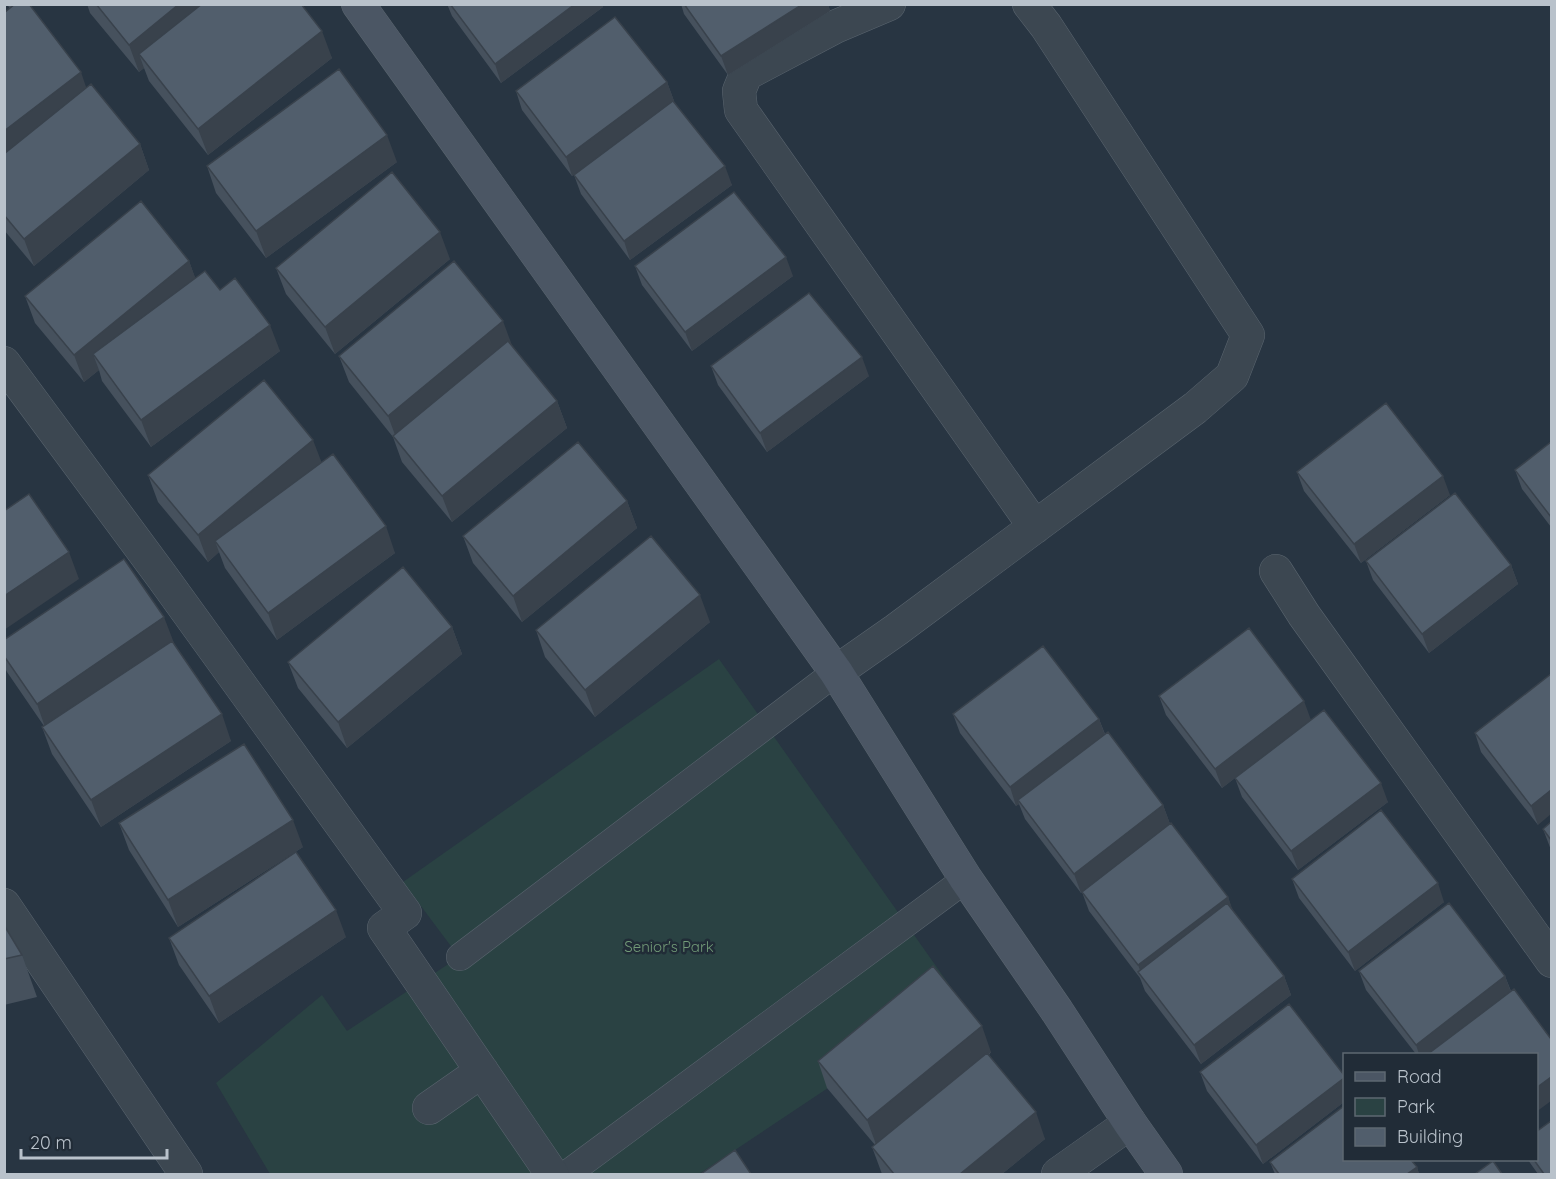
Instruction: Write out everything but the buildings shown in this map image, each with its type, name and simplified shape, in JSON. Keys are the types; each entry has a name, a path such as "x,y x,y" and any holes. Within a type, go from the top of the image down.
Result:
{"street":[{"path":"358,4 836,672 966,879 1166,1174"},
{"path":"836,672 1195,408 1232,376 1248,335 1046,26 1029,4"},
{"path":"880,6 746,74 739,91 741,110 1035,527"},
{"path":"4,363 163,578 405,913 384,928 552,1174"},
{"path":"1276,571 1311,625 1551,961"},
{"path":"4,905 186,1174"},
{"path":"429,1108 482,1071"},
{"path":"1058,1174 1130,1123"}],"lane":[{"path":"460,957 836,672"},
{"path":"567,1174 966,879"}],"green space":[{"name":"Senior's Park","path":"719,659 960,1000 699,1174 270,1174 216,1083 322,995 347,1031 459,957 403,882"}]}
